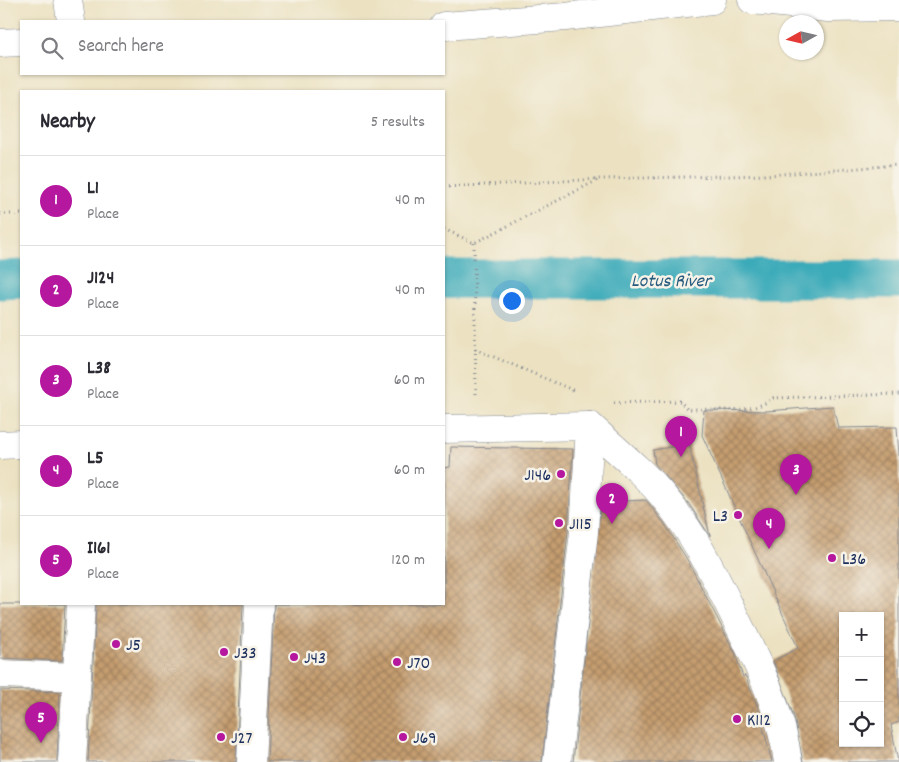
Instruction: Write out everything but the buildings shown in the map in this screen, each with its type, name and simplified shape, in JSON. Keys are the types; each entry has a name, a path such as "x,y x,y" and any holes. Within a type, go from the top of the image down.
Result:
{"street":[{"path":"68,0 71,20"},
{"path":"445,26 565,17 698,0"},
{"path":"752,0 828,8 899,6"},
{"path":"0,43 20,42"},
{"path":"557,762 584,532 590,426"},
{"path":"445,429 590,426 626,458 666,500 698,544 772,698 785,741 788,762"},
{"path":"0,445 20,444"},
{"path":"72,762 81,605"},
{"path":"250,762 259,605"},
{"path":"0,674 77,677"}],"path":[{"path":"445,187 601,179 767,175 899,165"},
{"path":"474,243 601,179"},
{"path":"0,214 20,214"},
{"path":"445,229 474,243"},
{"path":"474,243 476,428"},
{"path":"475,349 576,392"},
{"path":"680,401 687,409 743,409 766,404 773,398 899,394"}],"waterway":[{"name":"Lotus River","path":"0,280 20,279"},
{"name":"Lotus River","path":"445,279 899,279"}],"place":[{"name":"L1","path":"681,457"},
{"name":"J146","path":"561,474"},
{"name":"L38","path":"796,495"},
{"name":"L3","path":"738,515"},
{"name":"J115","path":"559,523"},
{"name":"J124","path":"612,524"},
{"name":"L5","path":"769,549"},
{"name":"L36","path":"832,558"},
{"name":"J5","path":"116,644"},
{"name":"J33","path":"224,652"},
{"name":"J43","path":"294,657"},
{"name":"J70","path":"397,662"},
{"name":"K112","path":"737,719"},
{"name":"J27","path":"221,737"},
{"name":"J69","path":"403,737"},
{"name":"I161","path":"41,743"}]}
